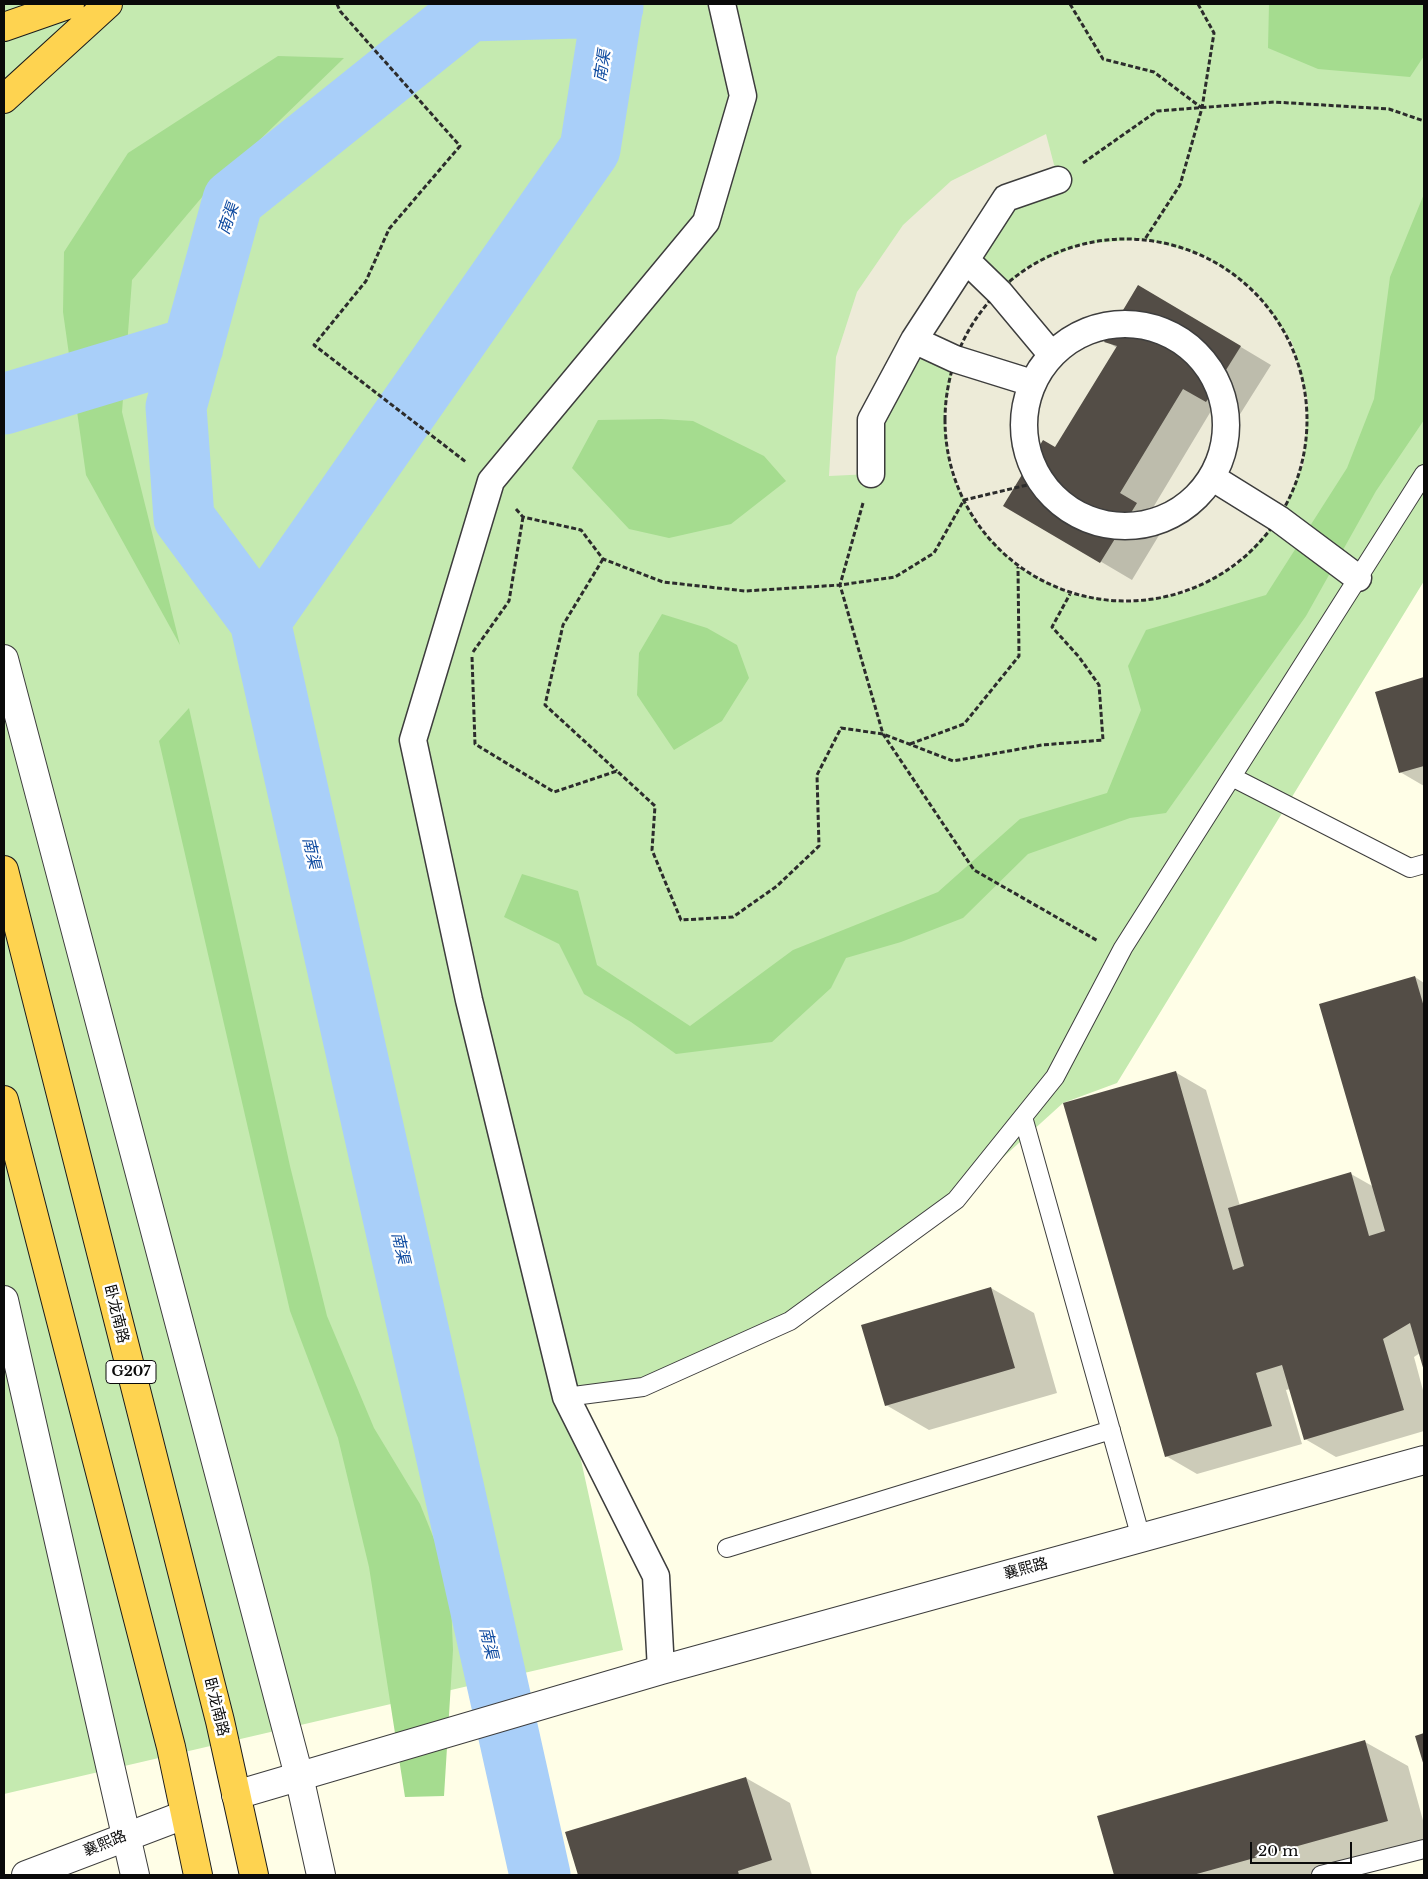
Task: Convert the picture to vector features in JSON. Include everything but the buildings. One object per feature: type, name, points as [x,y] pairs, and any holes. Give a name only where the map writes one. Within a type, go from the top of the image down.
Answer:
[{"type":"highway","points":[[4,26],[70,4]]},
{"type":"highway","points":[[4,99],[108,4]]},
{"type":"highway","name":"卧龙南路","points":[[4,870],[220,1721],[254,1875]]},
{"type":"highway","points":[[6,1115],[171,1747],[198,1875]]},
{"type":"street","points":[[661,1670],[656,1576],[566,1397],[469,1000],[414,740],[490,480],[706,222],[743,96],[722,4]]},
{"type":"street","points":[[871,474],[871,420],[914,340],[1006,198],[1058,180]]},
{"type":"street","points":[[966,260],[1000,293],[1052,354]]},
{"type":"street","points":[[1110,325],[1142,325],[1174,335],[1200,356],[1219,383],[1227,415],[1226,447],[1213,478],[1191,504],[1161,521],[1127,527],[1093,523],[1063,507],[1040,482],[1025,450],[1023,416],[1032,383],[1052,354],[1078,335],[1110,325]]},
{"type":"street","points":[[914,340],[955,359],[1032,383]]},
{"type":"street","points":[[1213,478],[1279,520],[1358,578]]},
{"type":"street","points":[[4,658],[299,1776],[321,1875]]},
{"type":"street","points":[[4,1300],[127,1835],[134,1875]]},
{"type":"street","name":"襄熙路","points":[[236,1795],[628,1679],[1424,1460]]},
{"type":"street","name":"襄熙路","points":[[26,1875],[127,1835],[184,1815]]},
{"type":"lane","points":[[566,1397],[643,1387],[790,1321],[956,1200],[1055,1077],[1123,948],[1424,474]]},
{"type":"lane","points":[[1232,777],[1410,868],[1424,864]]},
{"type":"lane","points":[[1023,1117],[1141,1538]]},
{"type":"lane","points":[[727,1548],[1111,1430]]},
{"type":"lane","points":[[1322,1875],[1424,1849]]},
{"type":"path","points":[[337,4],[340,11],[460,146],[389,229],[366,281],[314,345],[490,480],[523,517],[581,530],[603,559],[663,582],[745,591],[840,585],[895,577],[934,553],[964,500],[1040,482]]},
{"type":"path","points":[[1070,4],[1103,59],[1154,72],[1202,108]]},
{"type":"path","points":[[1145,239],[1180,185],[1202,108],[1214,33],[1198,4]]},
{"type":"path","points":[[1058,180],[1157,111],[1283,103],[1389,109],[1424,121]]},
{"type":"path","points":[[1145,239],[1205,256],[1256,291],[1292,342],[1308,401],[1304,463],[1279,520],[1237,565],[1186,592],[1128,603],[1070,594],[1018,567],[977,525],[951,474],[944,416],[955,359],[983,308],[1026,268],[1083,244],[1145,239]]},
{"type":"path","points":[[871,474],[840,585],[883,734],[974,870],[1094,940],[1123,948]]},
{"type":"path","points":[[523,517],[509,601],[472,654],[475,744],[554,792],[617,771]]},
{"type":"path","points":[[603,559],[563,625],[545,705],[655,806],[652,850],[682,920],[733,917],[777,886],[819,846],[817,775],[841,728],[883,734],[953,761],[1042,745],[1102,740],[1100,685],[1079,657],[1052,627],[1070,594]]},
{"type":"path","points":[[910,744],[964,724],[1019,656],[1018,567]]},
{"type":"green space","points":[[4,4],[1424,4],[1424,581],[1117,1083],[1063,1103],[956,1200],[790,1321],[643,1387],[567,1397],[623,1650],[4,1794]]},
{"type":"green space","points":[[1269,4],[1424,4],[1424,56],[1410,77],[1318,69],[1268,48]]},
{"type":"green space","points":[[278,56],[344,58],[208,190],[132,280],[122,412],[180,645],[86,475],[63,312],[64,252],[128,153]]},
{"type":"green space","points":[[1424,194],[1424,420],[1376,491],[1306,616],[1166,813],[1130,818],[1028,854],[963,918],[901,942],[846,958],[831,988],[772,1042],[676,1054],[631,1022],[584,994],[559,944],[504,917],[522,874],[578,891],[597,965],[690,1026],[793,950],[938,892],[1020,819],[1107,793],[1141,710],[1128,666],[1146,630],[1266,595],[1347,468],[1374,399],[1390,277]]},
{"type":"green space","points":[[661,419],[693,421],[764,456],[786,481],[731,524],[669,538],[629,529],[572,468],[598,420]]},
{"type":"green space","points":[[662,614],[707,628],[737,645],[749,678],[722,721],[674,750],[637,695],[639,653]]},
{"type":"green space","points":[[189,708],[290,1166],[327,1316],[374,1428],[420,1504],[450,1579],[453,1650],[444,1796],[405,1797],[369,1567],[338,1438],[290,1311],[159,741]]},
{"type":"shaded area","points":[[1046,134],[1058,180],[1006,198],[967,260],[1000,293],[1026,268],[1083,244],[1145,239],[1205,256],[1256,291],[1292,342],[1308,401],[1304,463],[1279,519],[1237,565],[1185,593],[1128,603],[1070,594],[1018,567],[977,525],[951,474],[944,416],[955,359],[914,340],[871,420],[871,474],[829,476],[836,357],[857,292],[903,225],[951,181]]},
{"type":"waterway","name":"南渠","points":[[540,1875],[260,621],[590,149],[613,4]]},
{"type":"waterway","name":"南渠","points":[[260,621],[184,518],[176,407],[233,200],[469,11],[613,7]]},
{"type":"waterway","points":[[4,404],[193,347]]}]
